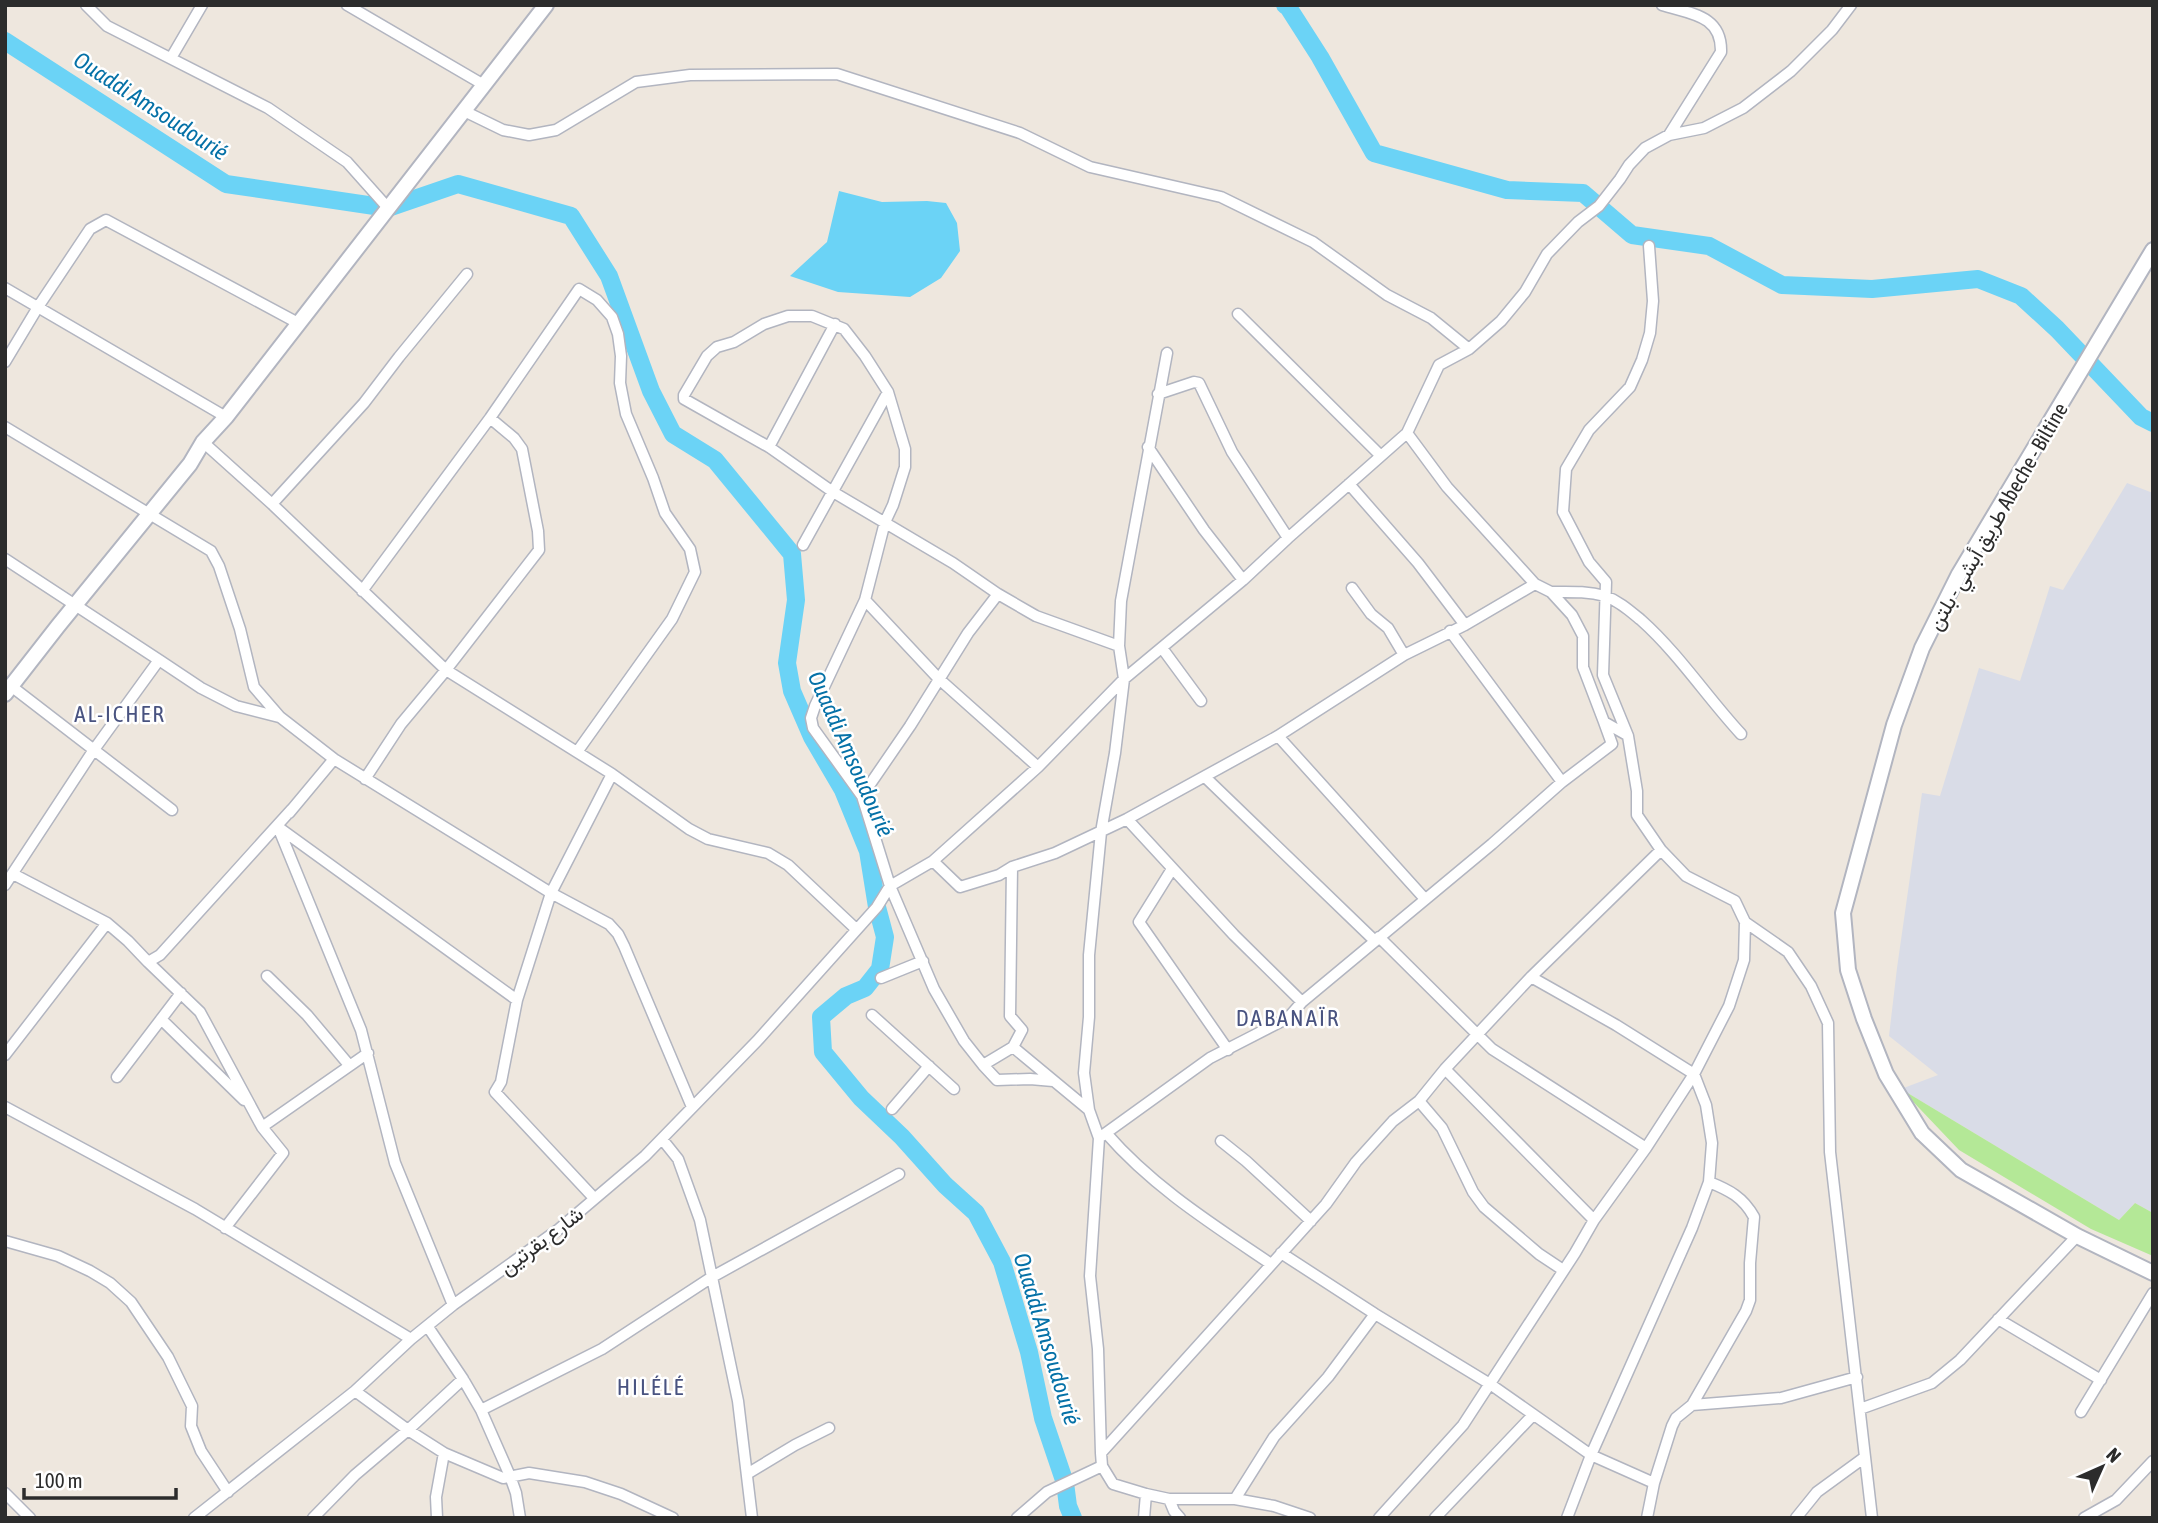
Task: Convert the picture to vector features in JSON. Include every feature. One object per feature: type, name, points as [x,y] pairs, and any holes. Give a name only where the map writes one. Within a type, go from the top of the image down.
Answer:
[{"type":"main road","points":[[8,690],[190,464],[203,442],[226,417],[546,5]]},
{"type":"main road","name":"طريق أبشي - بلتن Abeche - Biltine","points":[[2153,250],[1959,574],[1922,648],[1894,725],[1843,913],[1848,970],[1864,1019],[1886,1074],[1922,1133],[1961,1170],[2077,1236],[2153,1273]]},
{"type":"street","points":[[86,5],[107,26],[268,108],[346,162],[388,208]]},
{"type":"street","points":[[171,58],[202,5]]},
{"type":"street","points":[[347,5],[484,85]]},
{"type":"street","points":[[1662,5],[1703,18],[1716,27],[1721,38],[1721,52],[1669,135]]},
{"type":"street","points":[[890,886],[933,861],[1038,767],[1124,679],[1243,580],[1407,433],[1439,365],[1469,349],[1501,321],[1525,292],[1547,254],[1578,222],[1599,206],[1645,148],[1669,135],[1704,128],[1744,108],[1791,71],[1832,30],[1851,5]]},
{"type":"street","points":[[464,111],[503,130],[529,135],[556,131],[636,82],[690,75],[837,74],[1020,133],[1090,167],[1221,197],[1313,242],[1387,295],[1431,318],[1469,349]]},
{"type":"street","points":[[5,362],[90,229],[106,220],[299,323]]},
{"type":"street","points":[[1379,1518],[1463,1425],[1594,1220],[1646,1148],[1694,1074],[1728,1006],[1744,960],[1745,922],[1735,901],[1686,876],[1661,850],[1637,815],[1637,791],[1628,736],[1603,675],[1606,582],[1589,562],[1563,512],[1566,469],[1589,430],[1630,387],[1643,360],[1650,333],[1653,301],[1649,246]]},
{"type":"street","points":[[272,504],[364,404],[398,357],[467,274]]},
{"type":"street","points":[[5,288],[226,417]]},
{"type":"street","points":[[362,591],[490,418],[579,289],[597,300],[611,317],[618,334],[621,356],[620,383],[626,414],[665,513],[690,549],[695,572],[673,619],[577,752]]},
{"type":"street","points":[[1238,314],[1381,456]]},
{"type":"street","points":[[1055,1082],[1030,1079],[997,1080],[964,1041],[946,1014],[890,886],[862,796],[813,728],[811,718],[815,706],[865,600],[885,522],[905,467],[905,449],[888,392],[850,335],[835,324],[812,316],[788,316],[764,324],[734,342],[717,347],[707,356],[684,399],[769,447],[834,492],[885,522],[953,562],[998,594],[1036,616],[1119,646]]},
{"type":"street","points":[[769,447],[835,324]]},
{"type":"street","points":[[1167,353],[1121,601],[1119,646],[1124,679],[1115,753],[1101,832],[1089,956],[1089,1017],[1084,1073],[1090,1110],[1102,1135],[1197,1214],[1271,1264]]},
{"type":"street","points":[[1158,394],[1194,382],[1199,383],[1232,452],[1288,538]]},
{"type":"street","points":[[803,545],[888,392]]},
{"type":"street","points":[[365,779],[401,724],[539,550],[538,531],[522,449],[514,438],[490,418]]},
{"type":"street","points":[[5,428],[211,551],[240,629],[254,687],[280,717],[334,759],[365,779],[551,893],[609,924],[618,934],[692,1107]]},
{"type":"street","points":[[1310,1518],[1274,1506],[1235,1499],[1169,1499],[1114,1484],[1102,1466],[1101,1453],[1098,1349],[1090,1276],[1093,1201],[1102,1135],[1200,1064],[1288,1018],[1302,1002],[1562,782],[1612,744],[1583,667],[1583,636],[1573,615],[1551,592],[1535,584],[1447,486],[1407,433]]},
{"type":"street","points":[[203,442],[446,670],[612,774],[688,829],[708,839],[768,853],[788,865],[856,929]]},
{"type":"street","points":[[1148,447],[1204,530],[1243,580]]},
{"type":"street","points":[[1349,484],[1418,563],[1465,625]]},
{"type":"street","points":[[5,559],[201,688],[236,706],[280,717]]},
{"type":"street","points":[[933,861],[960,887],[999,875],[1012,867],[1055,853],[1101,832],[1278,736],[1404,655],[1465,625],[1535,584]]},
{"type":"street","points":[[1352,588],[1371,614],[1388,628],[1404,655]]},
{"type":"street","points":[[1551,592],[1578,591],[1605,596],[1625,606],[1662,639],[1741,734]]},
{"type":"street","points":[[862,796],[968,633],[998,594]]},
{"type":"street","points":[[865,600],[938,678],[1038,767]]},
{"type":"street","points":[[1450,631],[1562,782]]},
{"type":"street","points":[[1162,648],[1201,701]]},
{"type":"street","points":[[5,885],[93,751],[159,660]]},
{"type":"street","points":[[8,690],[172,810]]},
{"type":"street","points":[[1604,722],[1628,736]]},
{"type":"street","points":[[1278,736],[1425,900]]},
{"type":"street","points":[[148,962],[160,955],[334,759]]},
{"type":"street","points":[[594,1198],[495,1093],[501,1082],[517,1000],[551,893],[612,774]]},
{"type":"street","points":[[1205,777],[1492,1049],[1646,1148]]},
{"type":"street","points":[[278,827],[292,809]]},
{"type":"street","points":[[1127,819],[1234,935],[1302,1002]]},
{"type":"street","points":[[278,827],[517,1000]]},
{"type":"street","points":[[278,827],[352,1007],[368,1053],[395,1163],[453,1305]]},
{"type":"street","points":[[1101,1453],[1326,1204],[1356,1162],[1393,1121],[1419,1101],[1476,1034],[1661,850]]},
{"type":"street","points":[[983,1065],[1013,1047],[1022,1030],[1010,1016],[1012,867]]},
{"type":"street","points":[[1172,869],[1139,922],[1228,1050]]},
{"type":"street","points":[[13,874],[107,923],[200,1012],[262,1126],[283,1153],[225,1228]]},
{"type":"street","name":"شارع بقرتين","points":[[194,1518],[355,1391],[411,1339],[453,1305],[559,1229],[646,1156],[757,1041],[877,907],[890,886]]},
{"type":"street","points":[[1745,922],[1788,952],[1811,986],[1828,1023],[1830,1152],[1872,1518]]},
{"type":"street","points":[[5,1055],[107,923]]},
{"type":"street","points":[[881,978],[923,961]]},
{"type":"street","points":[[267,976],[307,1015],[349,1065]]},
{"type":"street","points":[[1531,977],[1616,1025],[1694,1074],[1706,1105],[1712,1143],[1709,1182],[1692,1228],[1591,1455],[1567,1518]]},
{"type":"street","points":[[117,1077],[181,993]]},
{"type":"street","points":[[872,1016],[954,1089]]},
{"type":"street","points":[[162,1019],[252,1108]]},
{"type":"street","points":[[1013,1047],[1090,1110]]},
{"type":"street","points":[[262,1126],[368,1053]]},
{"type":"street","points":[[892,1109],[929,1066]]},
{"type":"street","points":[[1445,1069],[1594,1220]]},
{"type":"street","points":[[1419,1101],[1442,1128],[1473,1192],[1484,1207],[1539,1254],[1563,1270]]},
{"type":"street","points":[[5,1107],[195,1209],[411,1339]]},
{"type":"street","points":[[662,1139],[678,1159],[700,1220],[738,1401],[752,1518]]},
{"type":"street","points":[[1221,1141],[1311,1221]]},
{"type":"street","points":[[481,1410],[602,1349],[712,1277],[899,1174]]},
{"type":"street","points":[[1647,1518],[1654,1483],[1672,1426],[1676,1418],[1692,1405],[1750,1300],[1749,1263],[1754,1217],[1739,1196],[1709,1182]]},
{"type":"street","points":[[1860,1409],[1932,1382],[1960,1360],[2077,1236]]},
{"type":"street","points":[[5,1241],[58,1256],[90,1271],[110,1283],[131,1302],[168,1357],[192,1406],[191,1426],[201,1451],[229,1492]]},
{"type":"street","points":[[1281,1253],[1490,1384],[1591,1455],[1654,1483]]},
{"type":"street","points":[[2081,1412],[2153,1293]]},
{"type":"street","points":[[1235,1499],[1275,1437],[1328,1377],[1375,1314]]},
{"type":"street","points":[[1998,1319],[2101,1380]]},
{"type":"street","points":[[428,1327],[481,1410],[510,1476],[520,1518]]},
{"type":"street","points":[[1692,1405],[1781,1398],[1857,1377]]},
{"type":"street","points":[[313,1518],[355,1475],[463,1379]]},
{"type":"street","points":[[355,1391],[444,1453],[503,1478],[529,1473],[585,1482],[621,1494],[673,1518]]},
{"type":"street","points":[[1435,1518],[1533,1415]]},
{"type":"street","points":[[747,1474],[829,1428]]},
{"type":"street","points":[[437,1518],[436,1497],[444,1453]]},
{"type":"street","points":[[1796,1518],[1817,1492],[1866,1457]]},
{"type":"street","points":[[2084,1518],[2116,1500],[2153,1461]]},
{"type":"street","points":[[1017,1518],[1047,1493],[1102,1466]]},
{"type":"street","points":[[5,1493],[30,1518]]},
{"type":"street","points":[[1144,1518],[1146,1494]]},
{"type":"street","points":[[1169,1499],[1180,1518]]},
{"type":"shaded area","points":[[2127,483],[2153,493],[2153,1213],[2135,1203],[2119,1220],[1901,1089],[1938,1075],[1889,1036],[1922,793],[1940,796],[1979,668],[2020,681],[2050,586],[2063,590]]},
{"type":"green space","points":[[1901,1089],[2119,1220],[2135,1203],[2153,1213],[2153,1256],[2091,1229],[1959,1150]]},
{"type":"water","points":[[839,191],[882,202],[946,203],[957,223],[960,251],[941,278],[910,297],[838,292],[790,276],[827,242]]},
{"type":"waterway","points":[[1285,5],[1320,57],[1374,153],[1507,190],[1583,193],[1632,235],[1709,246],[1782,285],[1872,289],[1978,279],[2021,296],[2057,329],[2141,417],[2153,423]]},
{"type":"waterway","name":"Ouaddi Amsoudourié","points":[[5,41],[226,184],[388,208],[458,184],[571,216],[609,276],[651,391],[673,434],[715,460],[792,554],[796,600],[787,663],[792,691],[812,737],[843,790],[868,851],[885,937],[880,969],[865,988],[846,996],[821,1017],[823,1052],[861,1098],[902,1137],[945,1185],[976,1213],[1002,1262],[1029,1352],[1043,1418],[1065,1483],[1068,1506],[1073,1518]]},
{"type":"district","name":"AL-ICHER","points":[[120,714]]},
{"type":"district","name":"DABANAÏR","points":[[1288,1018]]},
{"type":"district","name":"HILÉLÉ","points":[[651,1387]]}]
